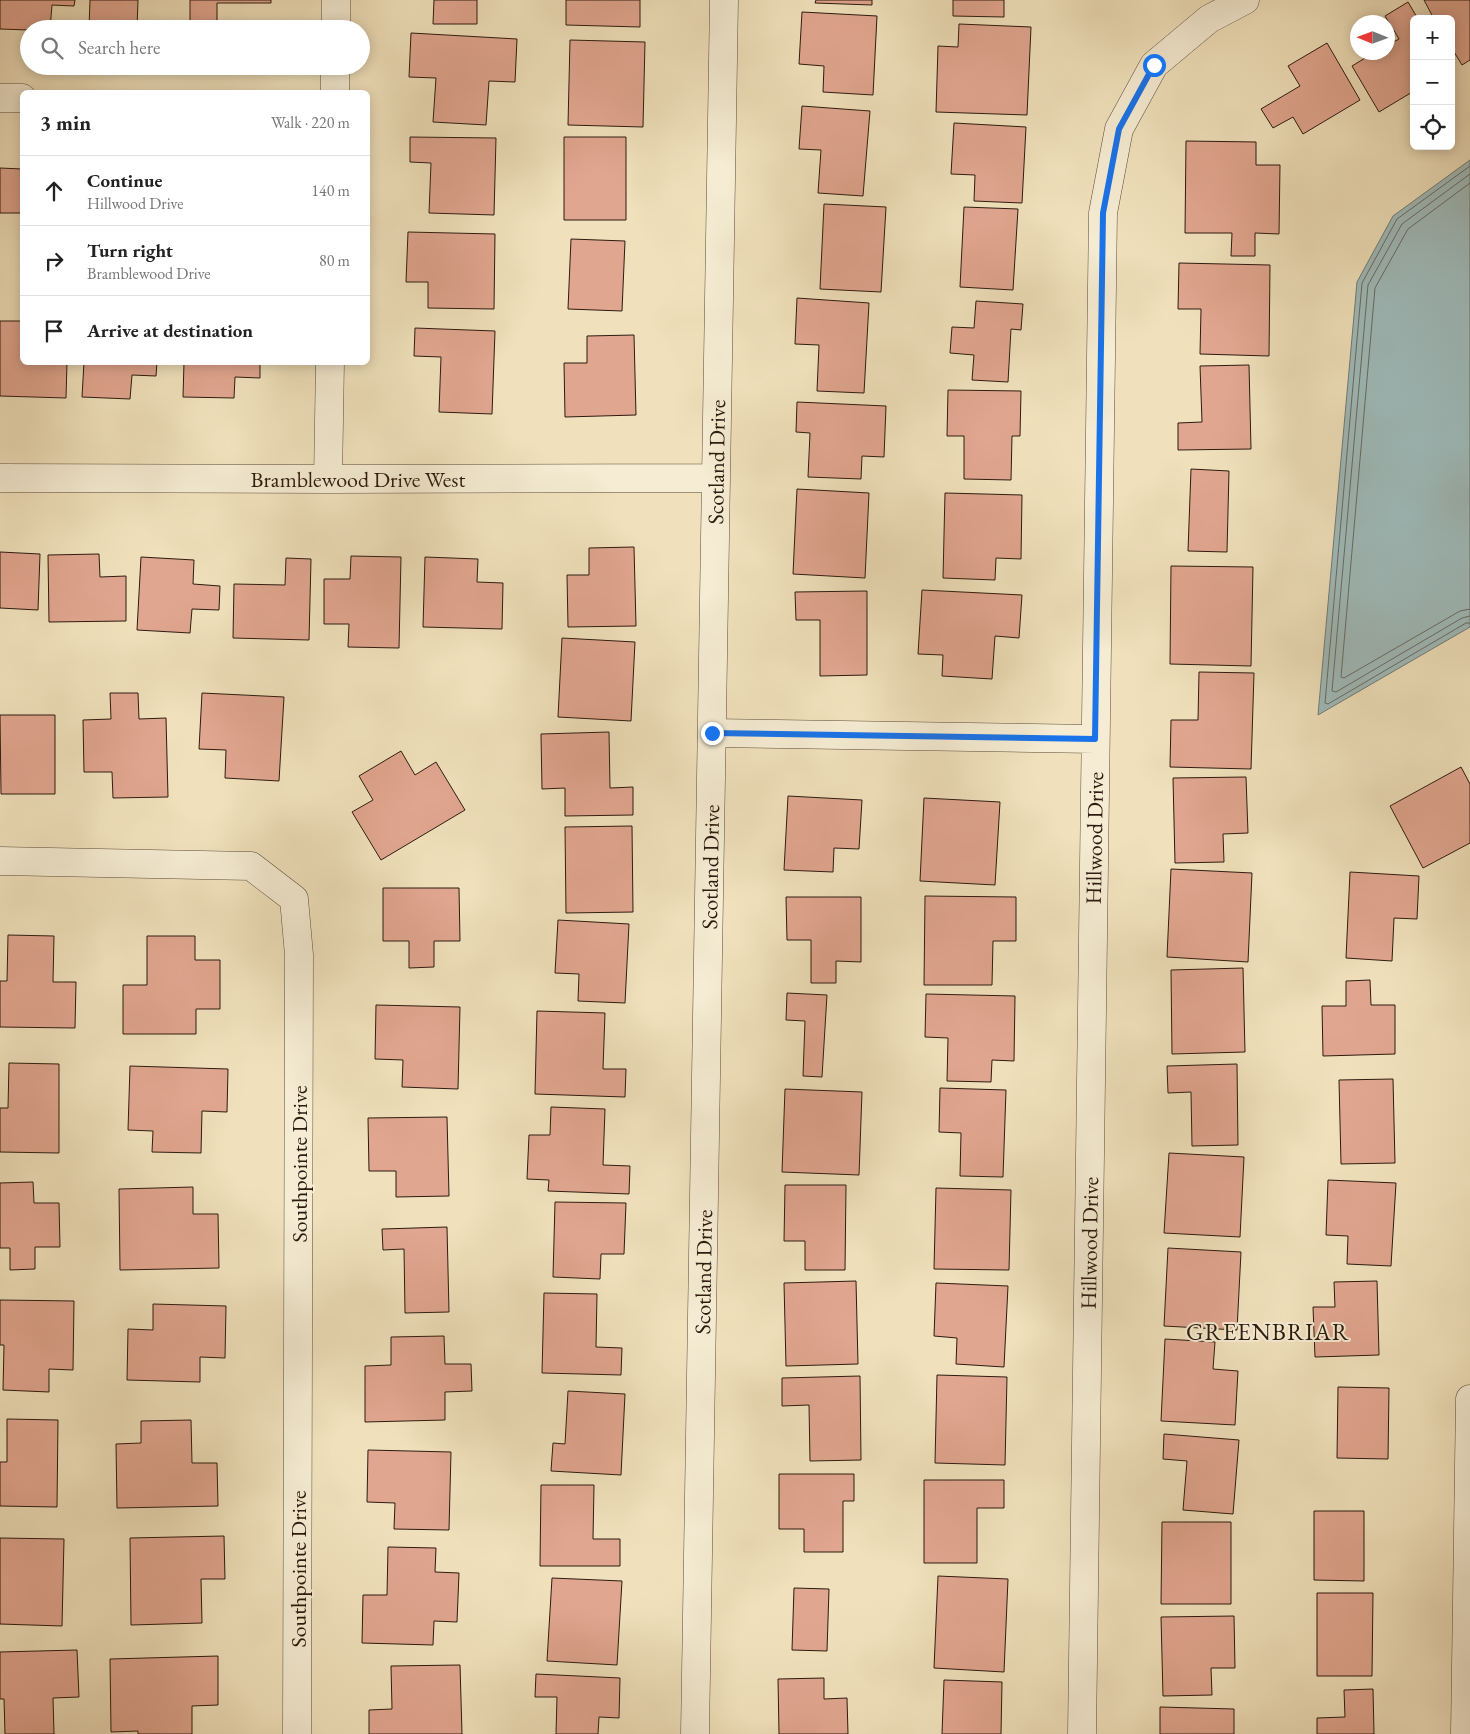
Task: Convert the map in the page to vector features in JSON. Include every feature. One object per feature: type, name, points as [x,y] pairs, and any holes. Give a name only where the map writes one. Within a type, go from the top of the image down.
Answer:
[{"type":"street","points":[[336,0],[336,20]]},
{"type":"street","name":"Scotland Drive","points":[[695,1734],[724,0]]},
{"type":"street","name":"Hillwood Drive","points":[[1082,1734],[1103,213],[1119,129],[1154,65],[1203,10],[1244,0]]},
{"type":"street","points":[[335,75],[335,90]]},
{"type":"street","points":[[0,98],[20,98]]},
{"type":"street","points":[[328,479],[330,365]]},
{"type":"street","name":"Bramblewood Drive West","points":[[0,478],[715,478]]},
{"type":"street","points":[[712,733],[1095,739]]},
{"type":"street","name":"Southpointe Drive","points":[[0,861],[251,866],[294,899],[299,955],[297,1734]]},
{"type":"street","points":[[1465,1734],[1470,1398]]},
{"type":"water","points":[[1470,160],[1470,627],[1318,715],[1357,282],[1393,216]]},
{"type":"building","points":[[0,0],[75,0],[74,6],[52,5],[51,20],[20,20],[20,30],[0,29]]},
{"type":"building","points":[[90,0],[138,0],[137,20],[89,20]]},
{"type":"building","points":[[190,0],[271,0],[271,3],[217,3],[217,20],[190,20]]},
{"type":"building","points":[[434,0],[477,0],[477,24],[433,24]]},
{"type":"building","points":[[566,0],[640,0],[640,27],[566,25]]},
{"type":"building","points":[[816,0],[872,0],[872,5],[815,3]]},
{"type":"building","points":[[953,0],[1004,0],[1004,17],[953,16]]},
{"type":"building","points":[[1424,0],[1470,0],[1470,60],[1462,65],[1455,54],[1455,15],[1432,15]]},
{"type":"building","points":[[1408,2],[1416,15],[1410,15],[1410,93],[1379,112],[1352,66],[1362,60],[1395,60],[1395,41],[1399,39],[1395,32],[1395,15],[1387,15]]},
{"type":"building","points":[[802,12],[877,16],[873,95],[823,92],[824,66],[799,64]]},
{"type":"building","points":[[959,24],[1031,27],[1027,115],[936,112],[938,46],[958,47]]},
{"type":"building","points":[[411,33],[517,39],[515,82],[489,81],[486,125],[433,122],[436,78],[409,77]]},
{"type":"building","points":[[570,40],[645,42],[643,127],[568,125]]},
{"type":"building","points":[[1327,43],[1360,100],[1303,134],[1293,117],[1273,128],[1261,109],[1300,86],[1288,66]]},
{"type":"building","points":[[802,106],[870,111],[863,196],[818,193],[821,150],[799,149]]},
{"type":"building","points":[[954,123],[1026,127],[1022,203],[974,201],[975,175],[951,174]]},
{"type":"building","points":[[410,137],[496,138],[494,215],[429,213],[431,163],[410,162]]},
{"type":"building","points":[[564,137],[626,137],[626,220],[564,220]]},
{"type":"building","points":[[1186,141],[1256,142],[1256,165],[1280,165],[1279,234],[1255,233],[1255,256],[1231,256],[1232,233],[1185,233]]},
{"type":"building","points":[[0,168],[20,169],[20,213],[0,213]]},
{"type":"building","points":[[824,204],[886,207],[881,292],[820,289]]},
{"type":"building","points":[[964,207],[1018,209],[1013,290],[960,287]]},
{"type":"building","points":[[408,232],[495,234],[494,309],[428,308],[428,282],[406,282]]},
{"type":"building","points":[[571,239],[625,241],[622,311],[568,309]]},
{"type":"building","points":[[1179,263],[1270,265],[1269,356],[1200,354],[1201,309],[1178,309]]},
{"type":"building","points":[[797,298],[869,303],[864,393],[817,391],[819,345],[795,344]]},
{"type":"building","points":[[976,301],[1023,304],[1021,330],[1011,329],[1008,382],[972,380],[974,355],[950,353],[952,327],[974,328]]},
{"type":"building","points":[[0,321],[20,321],[20,365],[67,365],[66,398],[0,396]]},
{"type":"building","points":[[415,328],[495,331],[492,414],[439,412],[441,357],[414,356]]},
{"type":"building","points":[[634,335],[636,415],[565,417],[564,363],[587,363],[587,336]]},
{"type":"building","points":[[84,365],[157,365],[156,376],[132,375],[130,399],[82,397]]},
{"type":"building","points":[[184,365],[260,365],[260,378],[235,377],[234,398],[183,397]]},
{"type":"building","points":[[1249,365],[1251,449],[1178,450],[1178,423],[1202,422],[1200,366]]},
{"type":"building","points":[[948,390],[1021,391],[1020,436],[1012,436],[1011,480],[964,479],[964,436],[947,436]]},
{"type":"building","points":[[797,402],[886,406],[884,457],[862,456],[861,479],[808,477],[810,433],[796,432]]},
{"type":"building","points":[[1191,469],[1229,471],[1227,552],[1188,551]]},
{"type":"building","points":[[797,489],[869,493],[865,578],[793,574]]},
{"type":"building","points":[[945,493],[1022,495],[1021,559],[996,558],[995,580],[943,578]]},
{"type":"building","points":[[634,547],[636,626],[568,627],[567,575],[589,575],[589,548]]},
{"type":"building","points":[[0,552],[40,554],[38,610],[0,608]]},
{"type":"building","points":[[99,554],[100,577],[126,576],[126,621],[49,622],[48,555]]},
{"type":"building","points":[[351,556],[401,557],[399,648],[348,647],[349,624],[324,624],[324,579],[350,579]]},
{"type":"building","points":[[141,557],[194,560],[193,584],[220,586],[219,610],[192,609],[190,633],[137,630]]},
{"type":"building","points":[[425,557],[478,559],[477,582],[503,583],[502,629],[423,627]]},
{"type":"building","points":[[286,558],[311,559],[309,640],[233,638],[234,584],[285,585]]},
{"type":"building","points":[[1171,566],[1253,567],[1251,666],[1170,664]]},
{"type":"building","points":[[922,590],[1022,595],[1019,638],[995,636],[992,679],[942,676],[943,655],[918,654]]},
{"type":"building","points":[[867,591],[867,675],[820,676],[820,620],[796,620],[795,592]]},
{"type":"building","points":[[562,638],[635,642],[631,721],[558,717]]},
{"type":"building","points":[[1199,672],[1254,673],[1251,769],[1170,767],[1171,720],[1198,720]]},
{"type":"building","points":[[110,693],[138,693],[139,719],[166,718],[168,797],[113,798],[112,772],[84,772],[83,720],[111,719]]},
{"type":"building","points":[[202,693],[284,697],[279,781],[225,778],[226,750],[199,749]]},
{"type":"building","points":[[0,715],[55,715],[55,794],[1,794]]},
{"type":"building","points":[[609,732],[610,788],[633,787],[633,815],[565,816],[565,788],[542,789],[541,734]]},
{"type":"building","points":[[401,751],[415,775],[436,762],[465,810],[381,860],[352,812],[373,800],[359,776]]},
{"type":"building","points":[[1461,767],[1470,784],[1470,843],[1423,868],[1390,806]]},
{"type":"building","points":[[1246,777],[1248,833],[1223,834],[1224,862],[1175,863],[1173,778]]},
{"type":"building","points":[[788,796],[862,800],[859,849],[834,848],[833,872],[784,870]]},
{"type":"building","points":[[924,798],[1000,802],[995,885],[920,881]]},
{"type":"building","points":[[632,826],[633,912],[566,913],[565,827]]},
{"type":"building","points":[[1171,869],[1252,873],[1248,962],[1167,957]]},
{"type":"building","points":[[1350,872],[1419,876],[1417,919],[1394,918],[1392,961],[1346,958]]},
{"type":"building","points":[[383,888],[459,888],[460,941],[434,941],[434,967],[409,968],[409,941],[383,941]]},
{"type":"building","points":[[925,896],[1016,897],[1016,941],[993,941],[992,985],[924,985]]},
{"type":"building","points":[[786,897],[861,897],[861,962],[836,961],[836,983],[811,983],[811,940],[787,940]]},
{"type":"building","points":[[558,920],[629,924],[625,1003],[578,1001],[579,974],[555,973]]},
{"type":"building","points":[[8,935],[54,936],[53,982],[76,982],[75,1028],[0,1027],[0,981],[7,981]]},
{"type":"building","points":[[147,936],[195,936],[195,960],[220,960],[220,1009],[196,1009],[196,1034],[123,1034],[123,985],[147,985]]},
{"type":"building","points":[[1243,968],[1245,1052],[1172,1054],[1171,970]]},
{"type":"building","points":[[1370,980],[1371,1005],[1395,1005],[1395,1054],[1323,1056],[1322,1006],[1346,1006],[1346,981]]},
{"type":"building","points":[[787,993],[827,995],[822,1077],[803,1076],[805,1021],[786,1020]]},
{"type":"building","points":[[926,994],[1015,996],[1014,1061],[992,1060],[991,1082],[947,1081],[948,1038],[925,1037]]},
{"type":"building","points":[[376,1005],[460,1007],[458,1089],[402,1087],[403,1060],[375,1059]]},
{"type":"building","points":[[537,1011],[605,1013],[603,1069],[626,1069],[625,1097],[535,1094]]},
{"type":"building","points":[[9,1063],[59,1064],[59,1153],[0,1152],[0,1108],[8,1108]]},
{"type":"building","points":[[1237,1064],[1238,1145],[1192,1146],[1191,1092],[1168,1093],[1167,1066]]},
{"type":"building","points":[[130,1066],[228,1069],[227,1112],[202,1111],[201,1153],[152,1152],[153,1131],[128,1130]]},
{"type":"building","points":[[1393,1079],[1395,1163],[1341,1164],[1339,1080]]},
{"type":"building","points":[[940,1088],[1006,1090],[1003,1177],[960,1176],[961,1133],[939,1132]]},
{"type":"building","points":[[785,1089],[862,1092],[859,1175],[782,1172]]},
{"type":"building","points":[[551,1107],[605,1109],[603,1165],[630,1166],[629,1194],[548,1191],[549,1180],[527,1179],[529,1135],[550,1135]]},
{"type":"building","points":[[447,1117],[449,1196],[396,1197],[396,1171],[369,1171],[368,1118]]},
{"type":"building","points":[[1169,1153],[1244,1157],[1240,1237],[1164,1233]]},
{"type":"building","points":[[1328,1180],[1396,1183],[1391,1266],[1347,1264],[1348,1236],[1326,1235]]},
{"type":"building","points":[[33,1182],[34,1203],[59,1203],[60,1247],[35,1247],[35,1269],[10,1270],[10,1248],[0,1248],[0,1183]]},
{"type":"building","points":[[785,1185],[846,1185],[845,1270],[805,1270],[805,1241],[784,1241]]},
{"type":"building","points":[[193,1187],[193,1214],[218,1214],[219,1268],[120,1270],[119,1189]]},
{"type":"building","points":[[936,1188],[1011,1190],[1009,1270],[934,1269]]},
{"type":"building","points":[[555,1202],[626,1203],[624,1254],[601,1254],[600,1279],[553,1277]]},
{"type":"building","points":[[447,1227],[449,1312],[405,1313],[404,1249],[383,1250],[382,1229]]},
{"type":"building","points":[[1168,1248],[1241,1252],[1237,1330],[1164,1326]]},
{"type":"building","points":[[856,1281],[858,1364],[786,1366],[784,1283]]},
{"type":"building","points":[[1377,1281],[1379,1355],[1315,1357],[1313,1307],[1335,1307],[1334,1282]]},
{"type":"building","points":[[936,1283],[1008,1286],[1004,1367],[956,1364],[957,1338],[934,1336]]},
{"type":"building","points":[[544,1293],[597,1294],[596,1347],[622,1348],[621,1375],[542,1373]]},
{"type":"building","points":[[0,1300],[74,1301],[73,1370],[49,1369],[49,1392],[3,1390],[4,1345],[0,1345]]},
{"type":"building","points":[[153,1304],[226,1306],[225,1358],[200,1357],[200,1382],[127,1380],[128,1329],[153,1330]]},
{"type":"building","points":[[444,1336],[445,1364],[471,1364],[472,1391],[445,1392],[445,1420],[365,1422],[365,1366],[391,1365],[391,1337]]},
{"type":"building","points":[[1165,1339],[1215,1342],[1213,1369],[1238,1371],[1235,1425],[1161,1421]]},
{"type":"building","points":[[937,1375],[1007,1377],[1005,1465],[935,1463]]},
{"type":"building","points":[[860,1376],[861,1460],[810,1461],[809,1405],[782,1406],[782,1378]]},
{"type":"building","points":[[1338,1387],[1389,1388],[1388,1459],[1337,1458]]},
{"type":"building","points":[[568,1391],[625,1394],[621,1475],[551,1471],[553,1443],[565,1444]]},
{"type":"building","points":[[7,1419],[58,1420],[57,1507],[0,1506],[0,1462],[7,1462]]},
{"type":"building","points":[[191,1420],[192,1463],[217,1463],[218,1506],[117,1508],[116,1444],[141,1443],[141,1421]]},
{"type":"building","points":[[1164,1434],[1239,1440],[1233,1514],[1183,1510],[1187,1461],[1163,1459]]},
{"type":"building","points":[[368,1450],[451,1452],[449,1530],[394,1529],[395,1503],[367,1502]]},
{"type":"building","points":[[779,1474],[854,1474],[854,1501],[843,1501],[843,1552],[804,1552],[804,1529],[779,1529]]},
{"type":"building","points":[[924,1480],[1004,1480],[1004,1508],[977,1508],[977,1563],[924,1563]]},
{"type":"building","points":[[541,1485],[594,1485],[593,1539],[620,1539],[620,1566],[540,1566]]},
{"type":"building","points":[[1314,1511],[1364,1511],[1364,1581],[1314,1580]]},
{"type":"building","points":[[1162,1522],[1231,1522],[1231,1604],[1161,1604]]},
{"type":"building","points":[[224,1536],[225,1579],[201,1579],[202,1623],[131,1625],[130,1538]]},
{"type":"building","points":[[0,1538],[64,1539],[62,1626],[0,1624]]},
{"type":"building","points":[[388,1547],[436,1548],[435,1572],[459,1573],[457,1622],[434,1621],[433,1645],[362,1643],[363,1595],[387,1595]]},
{"type":"building","points":[[938,1576],[1008,1579],[1004,1672],[934,1668]]},
{"type":"building","points":[[552,1578],[622,1581],[617,1665],[547,1661]]},
{"type":"building","points":[[794,1588],[829,1589],[827,1651],[792,1650]]},
{"type":"building","points":[[1317,1593],[1373,1593],[1372,1676],[1317,1676]]},
{"type":"building","points":[[1234,1616],[1235,1668],[1211,1668],[1212,1695],[1163,1696],[1161,1617]]},
{"type":"building","points":[[77,1650],[79,1697],[53,1698],[54,1734],[5,1734],[4,1699],[0,1699],[0,1652]]},
{"type":"building","points":[[218,1656],[218,1705],[192,1706],[192,1734],[138,1734],[138,1731],[111,1732],[110,1659]]},
{"type":"building","points":[[460,1665],[462,1734],[369,1734],[369,1710],[392,1709],[391,1666]]},
{"type":"building","points":[[536,1674],[620,1678],[619,1718],[599,1717],[598,1734],[556,1734],[557,1697],[535,1697]]},
{"type":"building","points":[[824,1678],[824,1699],[847,1698],[848,1734],[779,1734],[778,1679]]},
{"type":"building","points":[[944,1680],[1002,1682],[1001,1734],[942,1734]]},
{"type":"building","points":[[1373,1689],[1374,1734],[1317,1734],[1317,1718],[1345,1717],[1344,1690]]},
{"type":"building","points":[[1160,1707],[1234,1709],[1234,1734],[1160,1734]]},
{"type":"district","name":"GREENBRIAR","points":[[1268,1332]]},
{"type":"route","points":[[712,733],[1095,739],[1103,213],[1119,129],[1154,65]]}]
